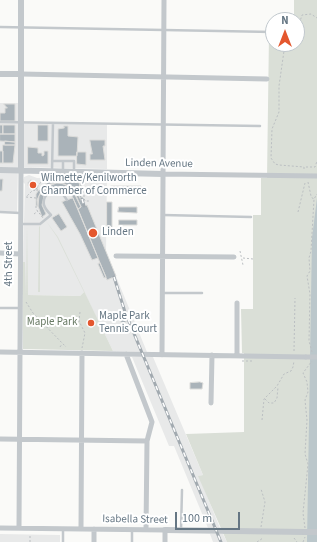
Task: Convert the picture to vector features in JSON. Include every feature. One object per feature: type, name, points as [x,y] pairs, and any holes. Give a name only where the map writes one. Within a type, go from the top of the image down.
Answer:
[{"type":"street","name":"4th Street","points":[[19,528],[22,0]]},
{"type":"street","points":[[162,355],[164,0]]},
{"type":"street","points":[[0,74],[267,78]]},
{"type":"street","name":"Linden Avenue","points":[[0,170],[317,176]]},
{"type":"street","points":[[0,253],[20,254]]},
{"type":"street","points":[[116,256],[234,257]]},
{"type":"street","points":[[237,303],[237,356]]},
{"type":"street","points":[[0,352],[82,350],[126,354],[317,357]]},
{"type":"street","points":[[81,529],[82,350]]},
{"type":"street","points":[[126,354],[151,418],[152,428],[147,441],[146,530]]},
{"type":"street","points":[[211,403],[212,355]]},
{"type":"street","points":[[0,439],[147,441]]},
{"type":"street","name":"Isabella Street","points":[[0,528],[317,532]]},
{"type":"street","points":[[94,529],[94,542]]},
{"type":"street","points":[[165,542],[166,530]]},
{"type":"lane","points":[[0,27],[265,32]]},
{"type":"lane","points":[[0,122],[260,126]]},
{"type":"lane","points":[[52,172],[53,123]]},
{"type":"lane","points":[[52,161],[74,161],[74,172]]},
{"type":"lane","points":[[63,161],[63,172]]},
{"type":"lane","points":[[20,224],[40,224],[51,216],[44,206],[44,202],[45,197],[52,191],[60,190],[67,200]]},
{"type":"lane","points":[[0,212],[20,213]]},
{"type":"lane","points":[[163,215],[251,217]]},
{"type":"lane","points":[[162,293],[202,293]]},
{"type":"lane","points":[[0,308],[20,308]]},
{"type":"lane","points":[[181,531],[182,490]]},
{"type":"lane","points":[[63,529],[63,542]]},
{"type":"lane","points":[[132,530],[132,542]]},
{"type":"path","points":[[305,15],[311,14],[317,18]]},
{"type":"path","points":[[284,52],[279,86],[279,112],[272,129],[270,158],[275,164],[304,167],[312,167],[317,165],[317,160]]},
{"type":"path","points":[[36,198],[26,197],[33,190],[38,191],[38,185],[45,179]]},
{"type":"path","points":[[53,181],[59,179]]},
{"type":"path","points":[[70,179],[70,182],[72,182]]},
{"type":"path","points":[[81,180],[84,179],[83,195]]},
{"type":"path","points":[[81,180],[85,201],[90,201]]},
{"type":"path","points":[[308,182],[311,196],[314,200]]},
{"type":"path","points":[[298,212],[305,183]]},
{"type":"path","points":[[303,542],[306,524],[304,513],[305,483],[308,464],[305,454],[307,420],[306,400],[308,392],[307,382],[303,373],[312,362],[312,350],[309,341],[310,294],[307,276],[310,271],[309,258],[311,251],[314,200],[317,194]]},
{"type":"path","points":[[36,206],[44,219]]},
{"type":"path","points":[[34,214],[38,211]]},
{"type":"path","points":[[240,251],[243,265]]},
{"type":"path","points":[[242,258],[253,259]]},
{"type":"path","points":[[294,354],[295,298]]},
{"type":"path","points":[[26,302],[32,313],[66,347]]},
{"type":"path","points":[[80,312],[79,321],[85,333],[82,350]]},
{"type":"path","points":[[264,398],[269,403],[274,403],[277,398],[278,386],[281,378],[293,367],[294,359]]},
{"type":"path","points":[[262,420],[264,398],[278,386]]},
{"type":"path","points":[[261,489],[266,502],[261,528]]},
{"type":"path","points":[[30,534],[30,542]]},
{"type":"path","points":[[257,542],[263,538],[263,535]]},
{"type":"path","points":[[294,535],[297,542]]},
{"type":"shaded area","points":[[0,103],[20,103],[20,122],[107,124],[107,169],[18,167],[17,213],[0,212]]},
{"type":"shaded area","points":[[29,175],[37,178],[107,177],[106,252],[147,352],[113,351],[84,292],[80,296],[22,295],[25,184],[23,182],[24,177]]},
{"type":"shaded area","points":[[317,198],[317,542],[307,542],[312,238]]},
{"type":"shaded area","points":[[132,357],[153,357],[203,475],[199,476],[220,528],[208,528],[174,446],[169,446]]},
{"type":"shaded area","points":[[0,534],[60,535],[60,542],[0,542]]},
{"type":"shaded area","points":[[210,534],[223,534],[227,542],[213,542]]},
{"type":"green space","points":[[294,0],[317,0],[317,542],[227,542],[198,476],[203,475],[186,434],[244,432],[244,353],[242,353],[241,309],[253,309],[253,215],[261,215],[261,178],[267,178],[269,52],[305,52],[305,12],[294,12]]},
{"type":"green space","name":"Maple Park","points":[[46,221],[58,237],[113,351],[23,349],[22,262],[25,262],[26,295],[27,226],[28,295],[80,296],[84,292],[57,237]]},
{"type":"green space","points":[[39,226],[40,292],[38,292]]},
{"type":"building","points":[[4,104],[15,104],[15,121],[0,121],[0,113],[5,113],[5,108],[7,108]]},
{"type":"building","points":[[0,125],[3,125],[3,134],[0,134]]},
{"type":"building","points":[[3,125],[15,125],[15,134],[3,134]]},
{"type":"building","points":[[38,125],[48,125],[48,141],[38,141]]},
{"type":"building","points":[[64,126],[68,126],[68,136],[78,137],[77,156],[58,156],[58,129],[64,128]]},
{"type":"building","points":[[0,134],[15,134],[15,142],[0,141]]},
{"type":"building","points":[[90,140],[105,140],[105,146],[103,146],[105,160],[90,160],[90,154],[92,154]]},
{"type":"building","points":[[5,141],[15,142],[15,145],[5,145]]},
{"type":"building","points":[[3,145],[15,145],[13,163],[3,163]]},
{"type":"building","points":[[28,147],[38,148],[38,153],[42,153],[42,156],[44,155],[44,151],[48,151],[48,164],[28,164]]},
{"type":"building","points":[[0,151],[3,151],[3,163],[0,163]]},
{"type":"building","points":[[77,152],[86,152],[86,165],[77,164]]},
{"type":"building","points":[[0,179],[3,179],[2,191],[0,191]]},
{"type":"building","points":[[76,179],[80,181],[82,186],[81,200],[77,192],[80,187],[79,182],[61,182],[61,180]]},
{"type":"building","name":"Wilmette/Kenilworth Chamber of Commerce","points":[[31,180],[36,183],[38,188],[36,190],[28,186],[28,183]]},
{"type":"building","points":[[61,180],[61,182],[50,184],[42,189],[37,200],[38,206],[36,206],[36,194],[41,187],[50,181]]},
{"type":"building","points":[[72,181],[80,183],[80,187],[77,192],[84,206],[87,205],[116,276],[107,280],[78,209],[81,207],[75,193],[70,187],[61,183]]},
{"type":"building","points":[[57,183],[65,184],[72,189],[81,207],[78,209],[71,194],[66,190],[55,187],[49,190],[44,196],[42,205],[46,214],[42,217],[38,206],[39,196],[45,188]]},
{"type":"building","points":[[111,186],[141,186],[141,193],[111,192]]},
{"type":"building","points":[[73,198],[98,258],[92,260],[80,234],[62,202]]},
{"type":"building","points":[[107,202],[112,202],[112,230],[107,230]]},
{"type":"building","points":[[119,207],[137,207],[137,213],[118,212]]},
{"type":"building","points":[[59,214],[67,227],[61,231],[52,218]]},
{"type":"building","points":[[119,220],[137,220],[137,225],[119,225]]},
{"type":"building","points":[[100,263],[106,277],[104,278],[98,264]]},
{"type":"building","points":[[125,316],[127,321],[122,324],[119,318]]},
{"type":"building","points":[[190,383],[203,383],[202,389],[190,389]]},
{"type":"railway","points":[[82,199],[84,206]]},
{"type":"railway","points":[[114,277],[125,312],[221,542]]},
{"type":"place","name":"Wilmette/Kenilworth Chamber of Commerce","points":[[33,185]]},
{"type":"place","name":"Linden","points":[[93,233]]},
{"type":"place","name":"Maple Park Tennis Court","points":[[91,323]]}]
